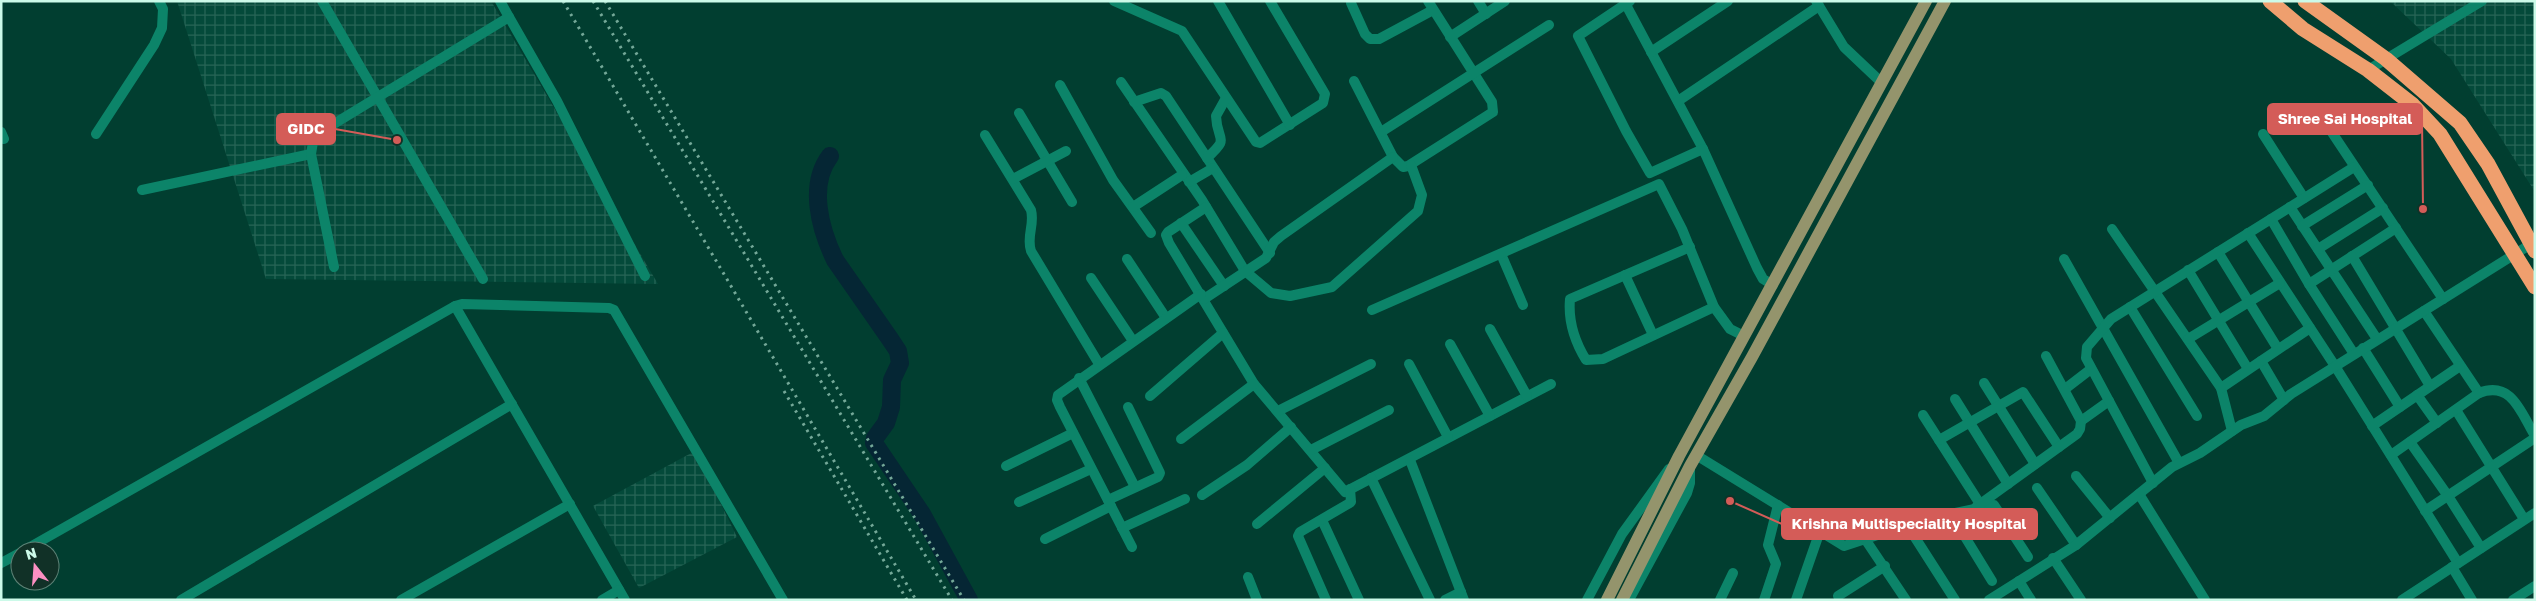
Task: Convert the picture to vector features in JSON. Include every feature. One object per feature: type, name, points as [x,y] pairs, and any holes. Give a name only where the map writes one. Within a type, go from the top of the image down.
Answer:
[{"type":"highway","points":[[2270,1],[2303,29],[2368,70],[2413,105],[2440,134],[2516,253],[2535,287]]},
{"type":"highway","points":[[2305,1],[2386,59],[2460,123],[2488,164],[2533,247]]},
{"type":"main road","points":[[1618,598],[1666,514],[1694,459],[1777,311],[1945,1]]},
{"type":"main road","points":[[1618,598],[1653,508],[1680,453],[1763,303],[1922,4]]},
{"type":"main road","points":[[1881,84],[1896,93]]},
{"type":"main road","points":[[1833,173],[1847,181]]},
{"type":"main road","points":[[1763,303],[1777,311]]},
{"type":"main road","points":[[1680,453],[1694,459]]},
{"type":"main road","points":[[1653,508],[1666,514]]},
{"type":"street","points":[[96,134],[154,45],[162,28],[163,9],[159,1]]},
{"type":"street","points":[[322,1],[483,279]]},
{"type":"street","points":[[500,1],[557,101],[645,276]]},
{"type":"street","points":[[1114,1],[1182,31],[1256,142],[1265,141],[1323,103],[1325,94],[1270,1]]},
{"type":"street","points":[[1218,1],[1290,125]]},
{"type":"street","points":[[1478,1],[1486,14]]},
{"type":"street","points":[[1450,37],[1505,1]]},
{"type":"street","points":[[1651,52],[1728,1]]},
{"type":"street","points":[[2368,70],[2482,1]]},
{"type":"street","points":[[1703,149],[1650,173],[1626,131],[1578,36],[1627,2],[1651,52],[1703,149],[1757,268],[1763,278],[1772,284]]},
{"type":"street","points":[[1351,3],[1365,34],[1370,39],[1378,39],[1431,5],[1492,102],[1494,112],[1411,164],[1403,167],[1394,157],[1354,80]]},
{"type":"street","points":[[1678,101],[1818,4],[1844,47],[1881,84]]},
{"type":"street","points":[[334,267],[311,154],[314,136],[509,17]]},
{"type":"street","points":[[1380,132],[1549,25]]},
{"type":"street","points":[[1121,82],[1206,207],[1246,271],[1271,293],[1290,296],[1332,287],[1418,211],[1422,195],[1411,164]]},
{"type":"street","points":[[1060,85],[1113,180],[1151,233]]},
{"type":"street","points":[[1134,102],[1161,92],[1270,253]]},
{"type":"street","points":[[1207,158],[1222,145],[1216,116],[1226,98]]},
{"type":"street","points":[[2317,110],[2443,299]]},
{"type":"street","points":[[1019,112],[1072,202]]},
{"type":"street","points":[[985,134],[1013,179],[1033,217],[1033,224],[1029,235],[1031,251],[1099,364]]},
{"type":"street","points":[[2263,134],[2304,198]]},
{"type":"street","points":[[1013,179],[1066,151]]},
{"type":"street","points":[[142,190],[311,154]]},
{"type":"street","points":[[1132,547],[1073,434],[1057,400],[1058,395],[1063,389],[1166,318],[1224,286],[1266,258],[1274,242],[1281,236],[1394,157]]},
{"type":"street","points":[[2153,483],[2085,353],[2111,319],[2156,293],[2188,270],[2354,167]]},
{"type":"street","points":[[1133,207],[1186,179],[1213,168]]},
{"type":"street","points":[[1653,172],[1690,247],[1714,306],[1730,329],[1744,336]]},
{"type":"street","points":[[1372,310],[1659,184]]},
{"type":"street","points":[[2302,226],[2368,185]]},
{"type":"street","points":[[1206,207],[1168,232],[1167,238],[1254,384],[1346,492],[1410,460],[1448,437],[1551,384]]},
{"type":"street","points":[[2290,207],[2377,339]]},
{"type":"street","points":[[2318,249],[2383,208]]},
{"type":"street","points":[[2271,219],[2309,284],[2400,407]]},
{"type":"street","points":[[1181,223],[1224,286]]},
{"type":"street","points":[[2309,284],[2396,228]]},
{"type":"street","points":[[2112,229],[2221,388],[2232,431]]},
{"type":"street","points":[[2248,233],[2391,455],[2425,511],[2472,600]]},
{"type":"street","points":[[1690,247],[1570,299],[1569,312],[1577,346],[1586,360],[1603,359],[1714,306]]},
{"type":"street","points":[[1989,600],[2076,545],[2179,464],[2200,454],[2241,425],[2264,416],[2284,400],[2335,366],[2516,253],[2533,247]]},
{"type":"street","points":[[2218,252],[2278,349]]},
{"type":"street","points":[[1501,254],[1523,305]]},
{"type":"street","points":[[2352,256],[2430,386]]},
{"type":"street","points":[[1126,259],[1166,318]]},
{"type":"street","points":[[2064,260],[2179,464]]},
{"type":"street","points":[[2188,270],[2248,369]]},
{"type":"street","points":[[1625,275],[1653,336]]},
{"type":"street","points":[[1091,278],[1133,341]]},
{"type":"street","points":[[2188,339],[2280,282]]},
{"type":"street","points":[[41,541],[455,306],[462,304],[609,308],[614,310],[783,600]]},
{"type":"street","points":[[455,306],[625,600]]},
{"type":"street","points":[[2130,307],[2196,416]]},
{"type":"street","points":[[2424,310],[2479,393]]},
{"type":"street","points":[[2221,388],[2310,328]]},
{"type":"street","points":[[1490,329],[1527,396]]},
{"type":"street","points":[[1150,396],[1223,333]]},
{"type":"street","points":[[1450,344],[1490,416]]},
{"type":"street","points":[[1976,507],[2077,434],[2080,429],[2081,421],[2046,356]]},
{"type":"street","points":[[2261,361],[2284,400]]},
{"type":"street","points":[[1278,410],[1371,364]]},
{"type":"street","points":[[1409,364],[1448,437]]},
{"type":"street","points":[[2372,426],[2460,366]]},
{"type":"street","points":[[2065,389],[2092,369]]},
{"type":"street","points":[[1079,378],[1135,488]]},
{"type":"street","points":[[1984,383],[2034,464]]},
{"type":"street","points":[[1182,439],[1254,384]]},
{"type":"street","points":[[2391,455],[2479,393],[2491,388],[2502,390],[2512,398],[2535,437],[2425,511]]},
{"type":"street","points":[[1939,440],[2020,392],[2027,394],[2058,447]]},
{"type":"street","points":[[2418,395],[2437,423]]},
{"type":"street","points":[[1955,398],[2008,484]]},
{"type":"street","points":[[2081,421],[2109,401]]},
{"type":"street","points":[[180,600],[512,404]]},
{"type":"street","points":[[1045,539],[1158,477],[1160,473],[1128,407]]},
{"type":"street","points":[[1311,450],[1389,410]]},
{"type":"street","points":[[2456,410],[2524,519]]},
{"type":"street","points":[[1924,415],[1976,507]]},
{"type":"street","points":[[1202,495],[1247,465],[1291,427]]},
{"type":"street","points":[[1006,466],[1073,434]]},
{"type":"street","points":[[2410,442],[2448,496],[2481,548]]},
{"type":"street","points":[[1587,600],[1622,534],[1680,453]]},
{"type":"street","points":[[1618,598],[1687,493],[1694,459],[1778,505],[1844,546],[1906,525],[1976,507],[1994,505],[2028,557]]},
{"type":"street","points":[[1410,460],[1463,596],[1445,600]]},
{"type":"street","points":[[1257,524],[1325,468]]},
{"type":"street","points":[[1019,502],[1091,469]]},
{"type":"street","points":[[2076,476],[2110,518]]},
{"type":"street","points":[[1371,478],[1430,600]]},
{"type":"street","points":[[2037,488],[2076,545]]},
{"type":"street","points":[[1326,600],[1298,536],[1300,532],[1348,504],[1350,489]]},
{"type":"street","points":[[2139,494],[2205,600]]},
{"type":"street","points":[[1122,528],[1185,499]]},
{"type":"street","points":[[401,600],[570,504]]},
{"type":"street","points":[[1764,600],[1776,564],[1768,545],[1778,505]]},
{"type":"street","points":[[2402,600],[2414,597],[2455,565],[2535,513]]},
{"type":"street","points":[[1951,514],[1992,581]]},
{"type":"street","points":[[1322,520],[1359,600]]},
{"type":"street","points":[[1906,525],[1955,600]]},
{"type":"street","points":[[1796,600],[1820,531]]},
{"type":"street","points":[[1865,539],[1885,566],[1906,600]]},
{"type":"street","points":[[2053,558],[2081,600]]},
{"type":"street","points":[[1838,596],[1885,566]]},
{"type":"street","points":[[1720,600],[1733,573]]},
{"type":"street","points":[[1248,577],[1257,600]]},
{"type":"street","points":[[2019,581],[2031,600]]},
{"type":"street","points":[[2513,600],[2535,586]]},
{"type":"street","points":[[602,600],[619,590]]},
{"type":"shaded area","points":[[177,1],[491,1],[658,284],[266,279]]},
{"type":"shaded area","points":[[2390,1],[2535,1],[2535,192],[2451,59]]},
{"type":"shaded area","points":[[695,451],[737,537],[639,588],[593,506]]},
{"type":"waterway","points":[[830,156],[819,180],[818,193],[821,221],[825,235],[835,260],[898,351],[900,363],[892,380],[891,407],[886,423],[875,438],[874,443],[922,514],[969,600]]},
{"type":"railway","points":[[563,1],[916,600]]},
{"type":"railway","points":[[593,1],[952,600]]},
{"type":"railway","points":[[605,1],[964,600]]},
{"type":"railway","points":[[784,391],[907,600]]},
{"type":"place","name":"GIDC","points":[[397,140]]},
{"type":"place","name":"Shree Sai Hospital","points":[[2423,209]]},
{"type":"place","name":"Krishna Multispeciality Hospital","points":[[1730,501]]}]
